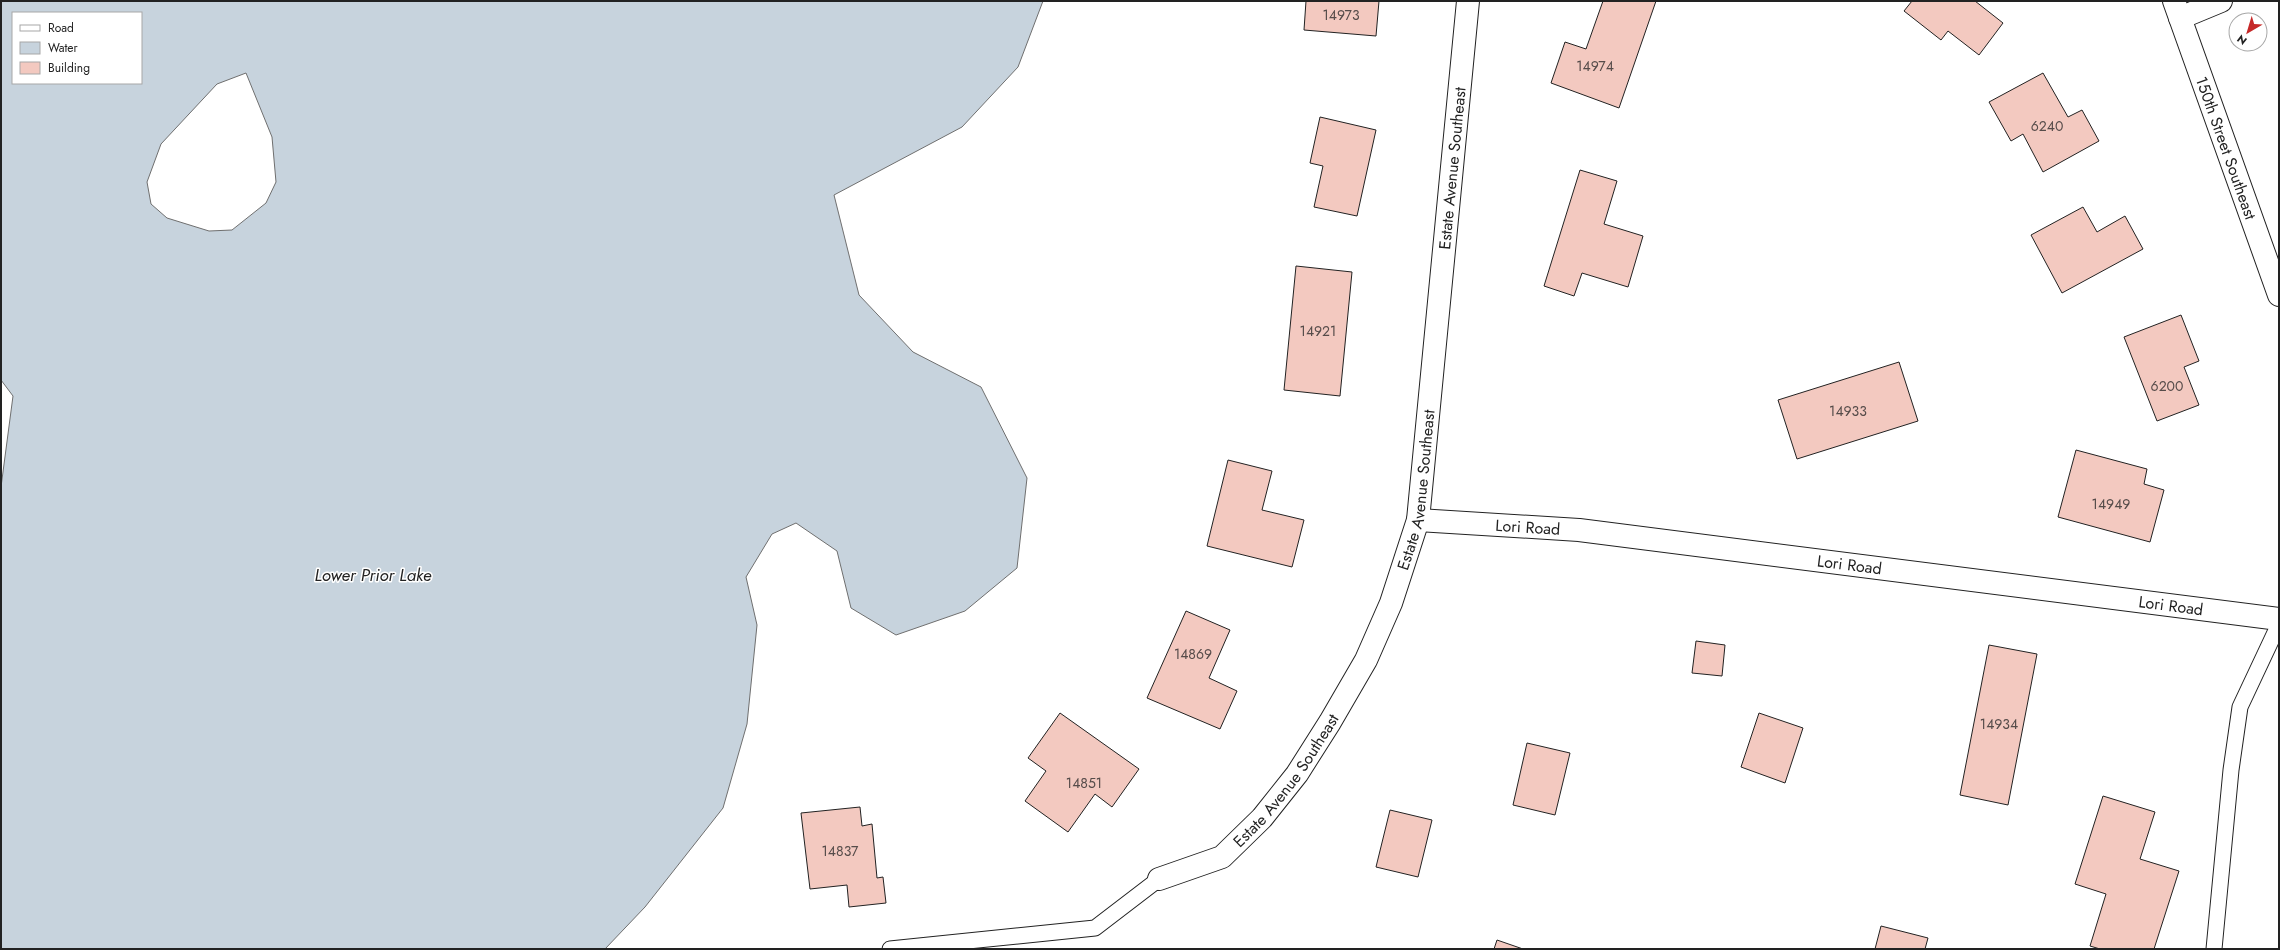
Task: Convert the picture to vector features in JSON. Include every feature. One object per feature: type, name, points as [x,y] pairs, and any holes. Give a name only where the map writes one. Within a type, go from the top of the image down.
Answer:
[{"type":"street","name":"Estate Avenue Southeast","points":[[1159,879],[1222,857],[1262,818],[1297,774],[1366,660],[1391,603],[1418,520],[1468,1]]},
{"type":"street","points":[[2177,10],[2222,1]]},
{"type":"street","name":"150th Street Southeast","points":[[2177,10],[2279,295]]},
{"type":"street","name":"Lori Road","points":[[1418,520],[1580,530],[2279,619]]},
{"type":"lane","points":[[2214,949],[2231,770],[2240,707],[2279,624]]},
{"type":"lane","points":[[890,949],[1095,928],[1159,879]]},
{"type":"water","name":"Lower Prior Lake","points":[[1,1],[1043,1],[1018,67],[962,127],[834,195],[859,295],[913,352],[981,387],[1027,478],[1017,568],[965,611],[896,635],[851,608],[837,551],[796,523],[772,534],[746,577],[757,625],[747,724],[723,808],[645,907],[605,949],[1,949],[1,487],[13,396],[1,380]],"holes":[[[246,73],[272,137],[276,182],[266,203],[232,230],[209,231],[167,218],[151,204],[147,182],[161,144],[217,84]]]},
{"type":"building","points":[[1306,1],[1379,1],[1376,36],[1304,30]]},
{"type":"building","points":[[1603,1],[1656,1],[1619,108],[1551,83],[1565,42],[1586,49]]},
{"type":"building","points":[[1912,1],[1975,1],[2003,23],[1979,55],[1948,31],[1941,40],[1904,11]]},
{"type":"building","points":[[2043,73],[2068,117],[2082,110],[2099,141],[2043,172],[2023,134],[2011,141],[1989,102]]},
{"type":"building","points":[[1320,117],[1376,130],[1357,216],[1314,207],[1323,166],[1310,163]]},
{"type":"building","points":[[1580,170],[1617,181],[1604,224],[1643,236],[1628,287],[1582,273],[1574,296],[1544,286]]},
{"type":"building","points":[[2083,207],[2097,232],[2125,216],[2143,249],[2062,293],[2031,235]]},
{"type":"building","points":[[1296,266],[1352,272],[1340,396],[1284,390]]},
{"type":"building","points":[[2181,315],[2199,361],[2184,367],[2199,405],[2157,421],[2124,337]]},
{"type":"building","points":[[1899,362],[1918,421],[1797,459],[1778,400]]},
{"type":"building","points":[[2076,450],[2147,469],[2144,484],[2164,490],[2150,542],[2058,517]]},
{"type":"building","points":[[1228,460],[1272,471],[1262,510],[1304,520],[1292,567],[1207,546]]},
{"type":"building","points":[[1186,611],[1230,630],[1209,678],[1237,691],[1220,729],[1147,698]]},
{"type":"building","points":[[1696,641],[1725,645],[1722,676],[1692,673]]},
{"type":"building","points":[[1989,645],[2037,654],[2008,805],[1960,795]]},
{"type":"building","points":[[1060,713],[1139,769],[1112,807],[1095,794],[1068,832],[1025,801],[1046,771],[1028,758]]},
{"type":"building","points":[[1759,713],[1803,728],[1785,783],[1741,767]]},
{"type":"building","points":[[1527,743],[1570,753],[1555,815],[1513,805]]},
{"type":"building","points":[[2103,796],[2155,812],[2140,859],[2179,871],[2154,949],[2100,949],[2090,946],[2106,894],[2075,884]]},
{"type":"building","points":[[860,807],[862,826],[872,824],[877,878],[883,877],[886,903],[849,907],[847,885],[810,889],[801,813]]},
{"type":"building","points":[[1390,810],[1432,820],[1418,877],[1376,867]]},
{"type":"building","points":[[1881,926],[1928,938],[1925,949],[1875,949]]},
{"type":"building","points":[[1497,940],[1523,949],[1494,949]]}]
